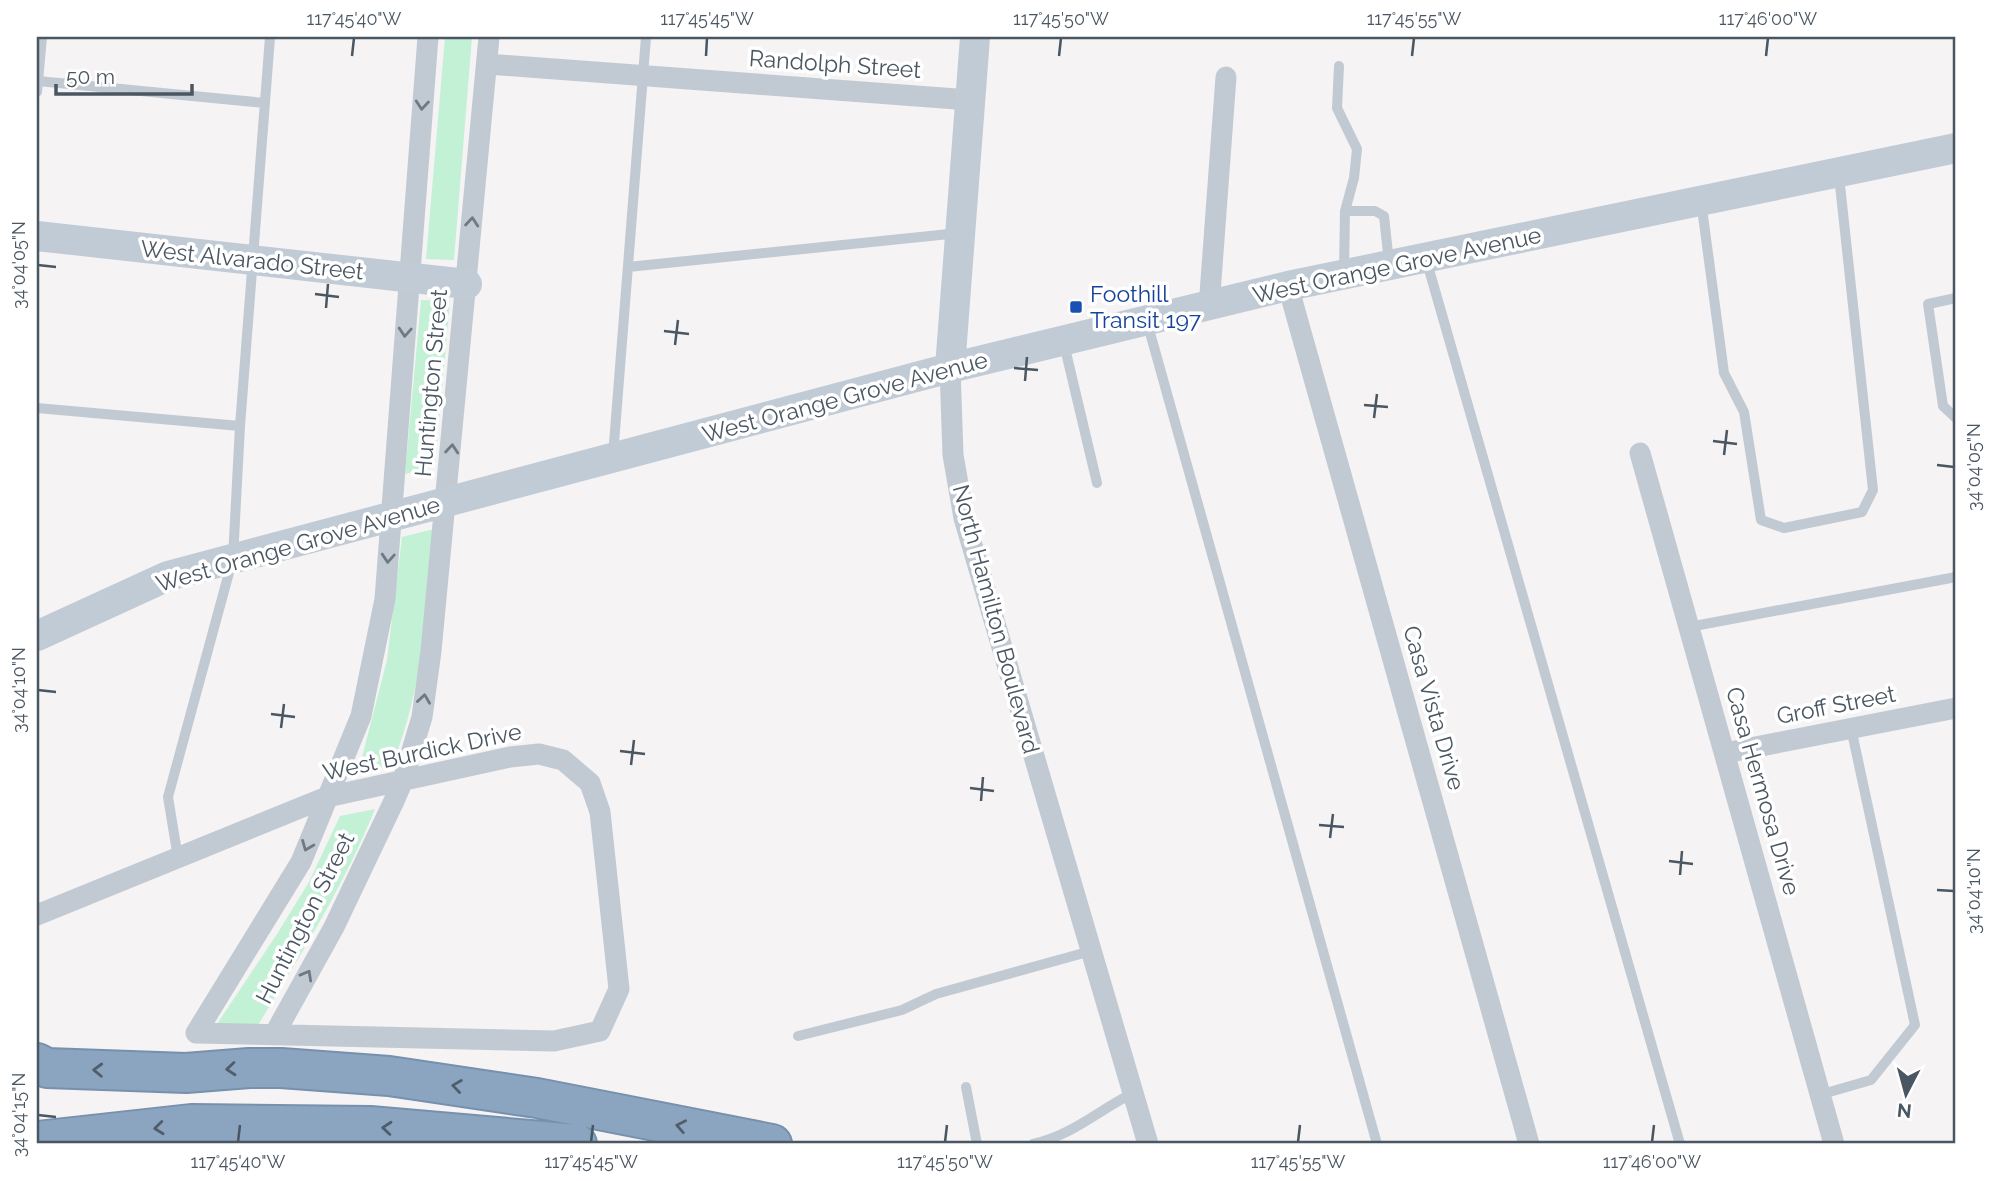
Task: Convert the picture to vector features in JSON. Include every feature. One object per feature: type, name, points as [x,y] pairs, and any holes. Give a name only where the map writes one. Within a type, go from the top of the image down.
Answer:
[{"type":"highway","points":[[37,1063],[47,1068],[186,1073],[249,1068],[389,1076],[537,1098],[772,1144]]},
{"type":"highway","points":[[37,1141],[191,1124],[370,1126],[577,1144]]},
{"type":"street","points":[[327,797],[361,716],[385,598],[428,37]]},
{"type":"street","name":"Huntington Street","points":[[274,1035],[334,926],[403,780],[422,717],[447,502],[489,37]]},
{"type":"street","name":"North Hamilton Boulevard","points":[[975,37],[950,368],[953,455],[964,518],[1148,1144]]},
{"type":"street","name":"Randolph Street","points":[[487,64],[970,100]]},
{"type":"street","points":[[1209,307],[1226,77]]},
{"type":"street","name":"West Orange Grove Avenue","points":[[37,636],[168,576],[950,368],[1288,286],[1956,148]]},
{"type":"street","name":"West Alvarado Street","points":[[37,236],[467,284]]},
{"type":"street","name":"Casa Vista Drive","points":[[1288,286],[1529,1144]]},
{"type":"street","name":"Casa Hermosa Drive","points":[[1640,453],[1833,1144]]},
{"type":"street","name":"Groff Street","points":[[1725,753],[1956,708]]},
{"type":"street","name":"West Burdick Drive","points":[[37,915],[327,797],[510,757],[539,754],[563,760],[590,783],[600,812],[619,989],[600,1031],[554,1041],[196,1033],[301,862],[327,797]]},
{"type":"lane","points":[[42,37],[37,86],[265,103]]},
{"type":"lane","points":[[178,858],[168,796],[233,558],[240,426],[270,37]]},
{"type":"lane","points":[[612,458],[646,37]]},
{"type":"lane","points":[[1339,66],[1337,108],[1357,149],[1354,178],[1345,211],[1344,275]]},
{"type":"lane","points":[[1701,201],[1724,373],[1744,412],[1761,520],[1784,528],[1862,512],[1873,491],[1838,173]]},
{"type":"lane","points":[[1345,211],[1375,211],[1384,216],[1389,265]]},
{"type":"lane","points":[[628,267],[960,233]]},
{"type":"lane","points":[[1426,258],[1680,1144]]},
{"type":"lane","points":[[1956,298],[1928,304],[1943,406],[1956,418]]},
{"type":"lane","points":[[1147,321],[1377,1144]]},
{"type":"lane","points":[[1063,341],[1097,483]]},
{"type":"lane","points":[[37,408],[240,426]]},
{"type":"lane","points":[[1689,627],[1956,577]]},
{"type":"lane","points":[[1819,1095],[1871,1080],[1915,1025],[1851,728]]},
{"type":"lane","points":[[798,1036],[902,1010],[936,994],[1091,951]]},
{"type":"lane","points":[[966,1087],[977,1144]]},
{"type":"lane","points":[[1033,1144],[1049,1141],[1076,1129],[1108,1105],[1133,1093]]},
{"type":"green space","points":[[445,37],[472,37],[454,260],[426,259]]},
{"type":"green space","points":[[421,300],[450,301],[435,466],[405,474]]},
{"type":"green space","points":[[434,529],[422,649],[411,708],[402,737],[392,765],[358,773],[387,660],[402,537]]},
{"type":"green space","points":[[375,809],[336,892],[258,1025],[217,1024],[309,882],[340,816]]},
{"type":"place","name":"Foothill Transit 197","points":[[1076,307]]}]
